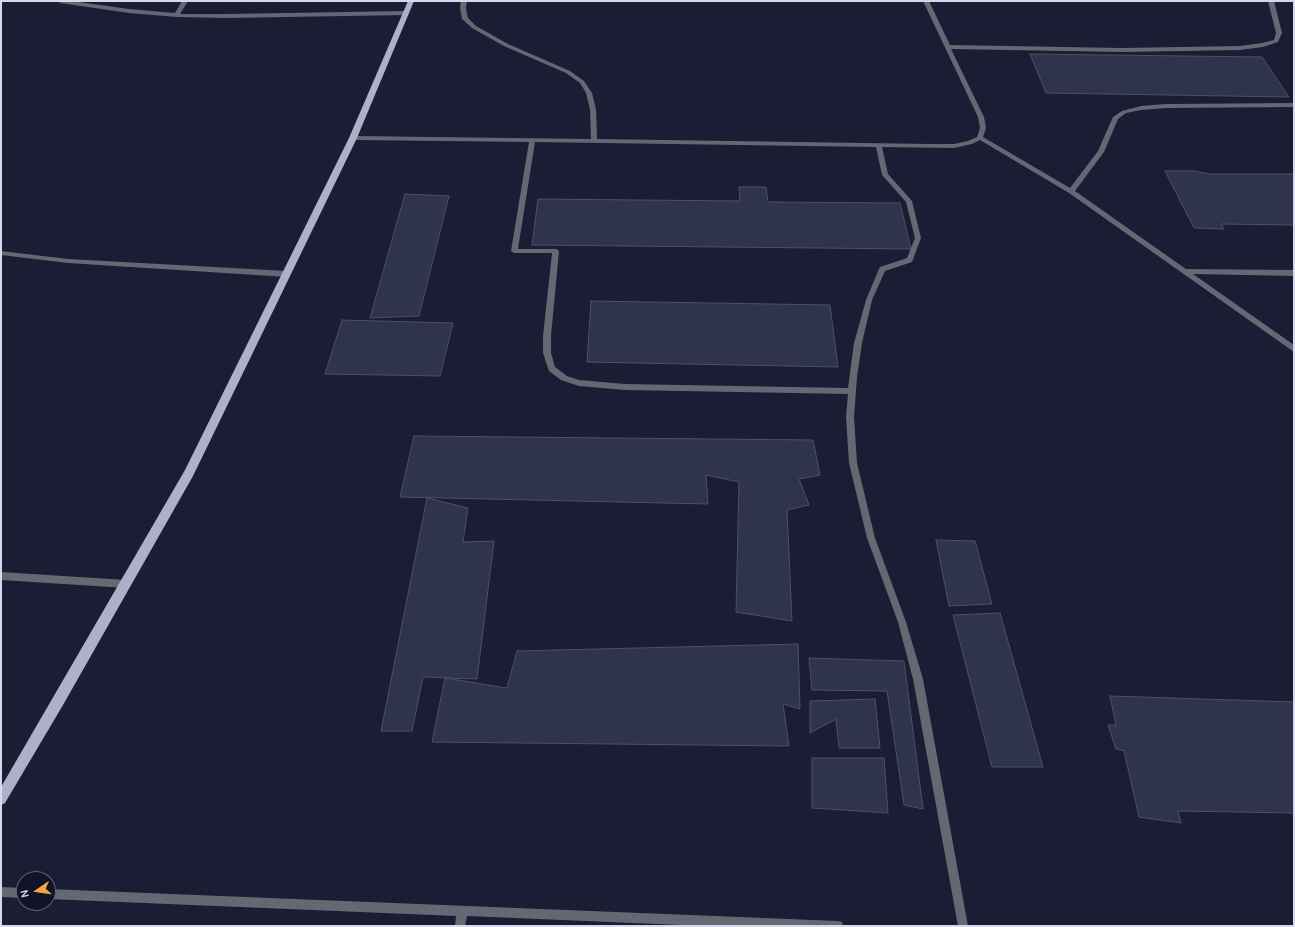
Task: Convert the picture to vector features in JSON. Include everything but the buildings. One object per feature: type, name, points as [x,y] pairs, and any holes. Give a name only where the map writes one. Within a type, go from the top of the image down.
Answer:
[{"type":"main road","points":[[1,799],[59,701],[189,473],[353,138],[411,1]]},
{"type":"street","points":[[60,1],[129,11],[177,15],[227,16],[406,13]]},
{"type":"street","points":[[177,15],[185,1]]},
{"type":"street","points":[[464,1],[463,8],[465,19],[474,27],[506,45],[568,72],[582,82],[589,93],[593,109],[594,141]]},
{"type":"street","points":[[353,138],[954,146],[970,143],[980,138],[983,128],[981,117],[926,1]]},
{"type":"street","points":[[948,47],[1122,50],[1240,48],[1263,46],[1276,41],[1279,34],[1271,1]]},
{"type":"street","points":[[1072,191],[1101,152],[1115,118],[1124,112],[1140,108],[1166,106],[1294,105]]},
{"type":"street","points":[[980,138],[1072,191],[1294,349]]},
{"type":"street","points":[[532,140],[514,251],[556,251],[547,336],[547,353],[552,369],[564,378],[579,383],[625,387],[852,391]]},
{"type":"street","points":[[878,145],[885,175],[909,201],[918,238],[910,260],[882,269],[869,300],[858,343],[852,391],[850,417],[853,463],[871,538],[902,622],[918,679],[963,926]]},
{"type":"street","points":[[1,253],[68,261],[287,274]]},
{"type":"street","points":[[1186,271],[1294,273]]},
{"type":"street","points":[[1,576],[126,584]]},
{"type":"street","points":[[1,892],[16,893]]},
{"type":"street","points":[[56,894],[838,926]]},
{"type":"street","points":[[460,926],[462,911]]}]
